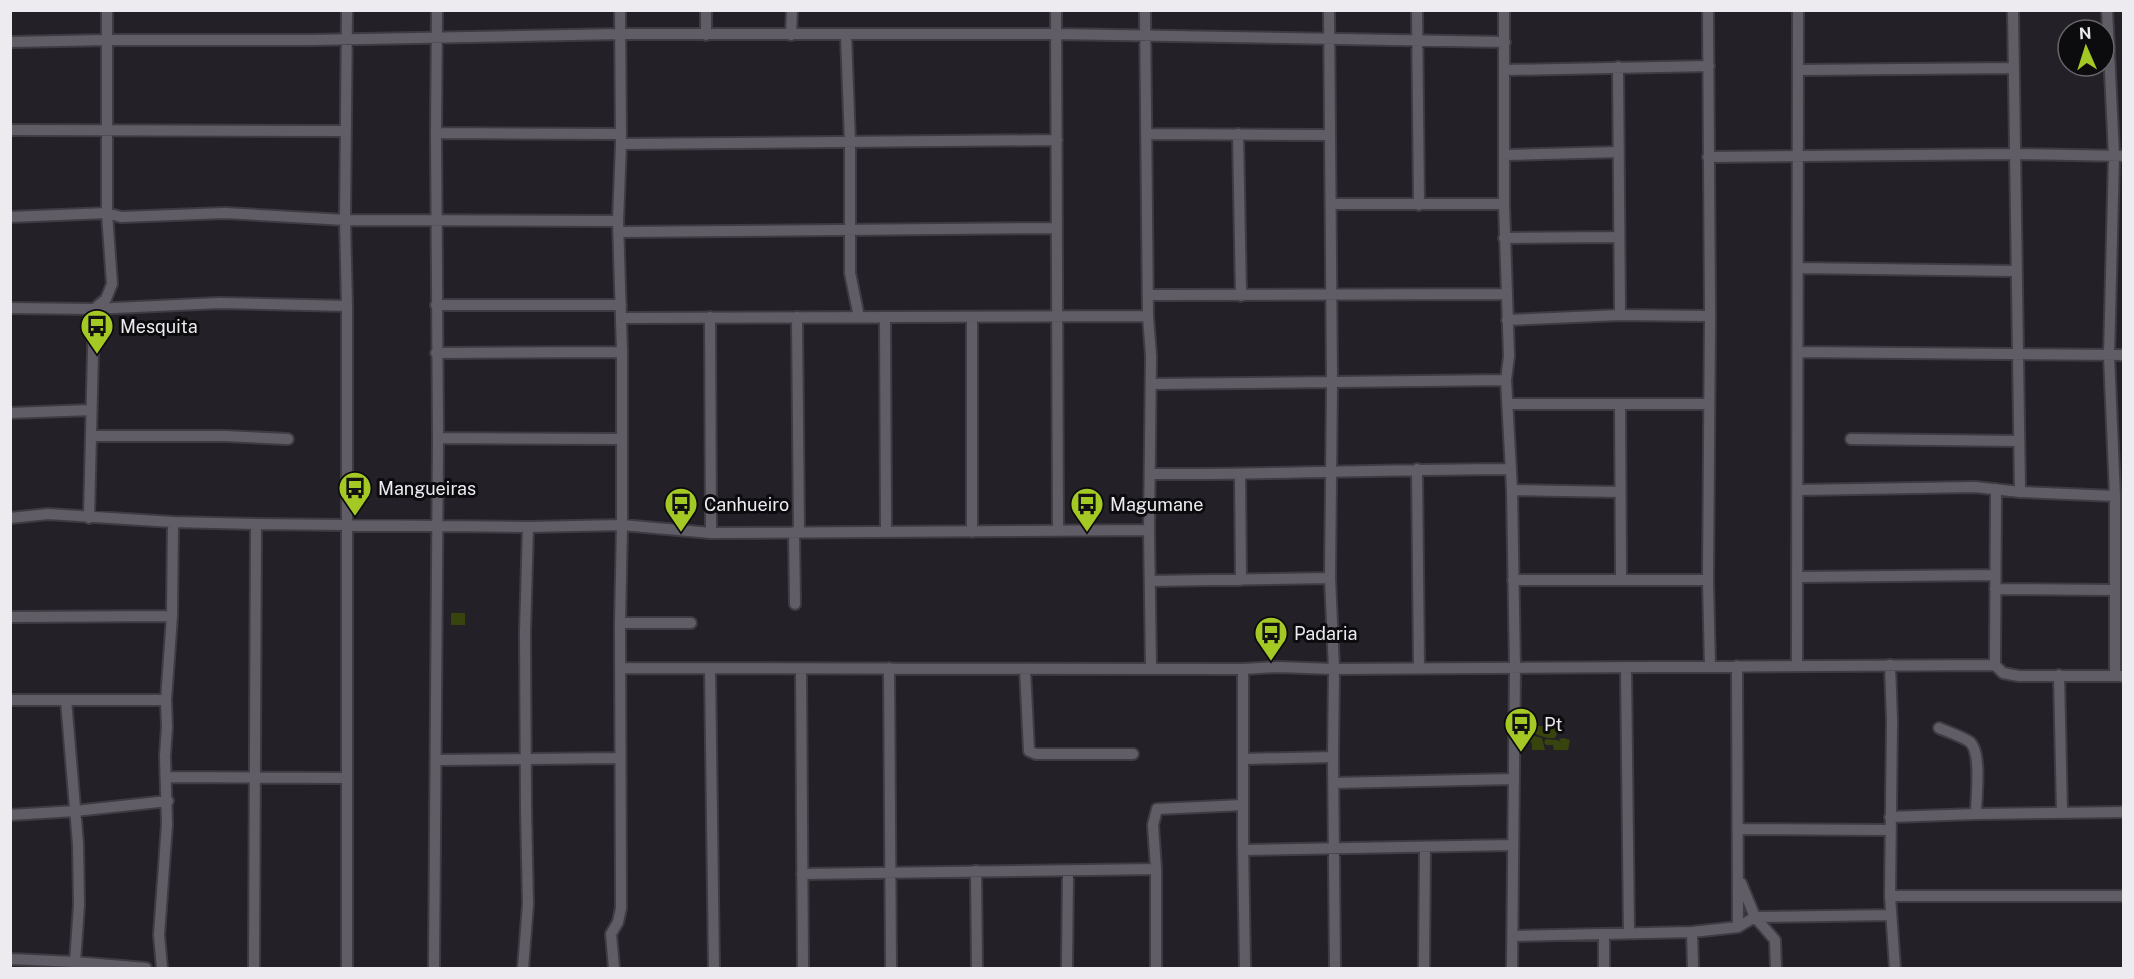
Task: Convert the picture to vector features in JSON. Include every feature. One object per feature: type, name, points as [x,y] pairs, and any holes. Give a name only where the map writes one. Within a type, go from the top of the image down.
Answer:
[{"type":"street","points":[[89,518],[94,309],[106,299],[112,284],[108,213],[107,10]]},
{"type":"street","points":[[347,10],[345,131],[347,969]]},
{"type":"street","points":[[434,969],[438,527],[435,222],[437,10]]},
{"type":"street","points":[[614,969],[611,934],[618,922],[621,908],[620,10]]},
{"type":"street","points":[[706,10],[706,35]]},
{"type":"street","points":[[791,35],[792,10]]},
{"type":"street","points":[[1056,10],[1058,529]]},
{"type":"street","points":[[1145,10],[1148,316],[1151,384],[1150,669]]},
{"type":"street","points":[[1329,10],[1332,204],[1330,578],[1334,669],[1335,969]]},
{"type":"street","points":[[1417,10],[1419,205]]},
{"type":"street","points":[[1504,10],[1504,238],[1509,356],[1506,380],[1512,490],[1515,668],[1512,969]]},
{"type":"street","points":[[1708,10],[1710,316],[1707,580],[1710,666]]},
{"type":"street","points":[[1797,665],[1798,10]]},
{"type":"street","points":[[2013,10],[2020,492]]},
{"type":"street","points":[[1996,489],[1995,665],[2003,673],[2019,676],[2119,675],[2109,356],[2119,155],[2107,10]]},
{"type":"street","points":[[10,42],[621,34],[1057,34],[1504,42]]},
{"type":"street","points":[[846,35],[850,142],[850,273],[859,317]]},
{"type":"street","points":[[1505,70],[1709,66]]},
{"type":"street","points":[[1618,67],[1620,315]]},
{"type":"street","points":[[1798,70],[2013,68]]},
{"type":"street","points":[[10,130],[345,131]]},
{"type":"street","points":[[436,134],[850,142],[1057,141]]},
{"type":"street","points":[[1146,134],[1330,135]]},
{"type":"street","points":[[1238,134],[1241,296]]},
{"type":"street","points":[[1505,155],[1619,152]]},
{"type":"street","points":[[1708,157],[2119,155]]},
{"type":"street","points":[[1332,204],[1504,204]]},
{"type":"street","points":[[10,217],[108,213],[121,217],[225,213],[345,220],[619,227],[850,230],[1056,228]]},
{"type":"street","points":[[1504,238],[1618,237]]},
{"type":"street","points":[[1799,268],[2016,271]]},
{"type":"street","points":[[1148,295],[1507,294]]},
{"type":"street","points":[[10,308],[94,309],[219,303],[347,306]]},
{"type":"street","points":[[436,305],[621,305]]},
{"type":"street","points":[[1507,320],[1620,315],[1710,316]]},
{"type":"street","points":[[972,316],[972,532]]},
{"type":"street","points":[[621,318],[1148,316]]},
{"type":"street","points":[[710,317],[711,533]]},
{"type":"street","points":[[795,604],[797,317]]},
{"type":"street","points":[[885,317],[886,532]]},
{"type":"street","points":[[436,353],[622,352]]},
{"type":"street","points":[[1798,352],[2124,355]]},
{"type":"street","points":[[1151,384],[1506,380]]},
{"type":"street","points":[[1509,404],[1709,404]]},
{"type":"street","points":[[1620,404],[1621,580]]},
{"type":"street","points":[[10,413],[91,410]]},
{"type":"street","points":[[92,436],[225,436],[288,439]]},
{"type":"street","points":[[438,438],[621,439]]},
{"type":"street","points":[[1851,439],[2019,441]]},
{"type":"street","points":[[1150,474],[1240,475],[1417,469],[1510,469]]},
{"type":"street","points":[[1417,469],[1419,667]]},
{"type":"street","points":[[1240,475],[1241,580]]},
{"type":"street","points":[[1798,490],[1975,487],[2020,492],[2115,496]]},
{"type":"street","points":[[1512,490],[1620,492]]},
{"type":"street","points":[[10,518],[48,514],[89,518],[256,524],[438,527],[622,525],[711,533],[1149,530]]},
{"type":"street","points":[[162,969],[159,935],[168,801],[165,777],[166,700],[172,616],[173,522]]},
{"type":"street","points":[[254,969],[256,524]]},
{"type":"street","points":[[523,969],[528,904],[525,632],[528,527]]},
{"type":"street","points":[[1797,577],[1995,574]]},
{"type":"street","points":[[1150,582],[1330,578]]},
{"type":"street","points":[[1513,580],[1707,580]]},
{"type":"street","points":[[1995,589],[2115,590]]},
{"type":"street","points":[[10,617],[172,616]]},
{"type":"street","points":[[620,623],[691,623]]},
{"type":"street","points":[[1890,665],[1892,722],[1890,896],[1895,969]]},
{"type":"street","points":[[621,668],[801,670],[1277,667],[1334,669],[1995,665]]},
{"type":"street","points":[[1737,666],[1738,927]]},
{"type":"street","points":[[1626,667],[1629,933]]},
{"type":"street","points":[[889,668],[891,969]]},
{"type":"street","points":[[711,669],[714,969]]},
{"type":"street","points":[[1025,669],[1029,751],[1036,754],[1133,754]]},
{"type":"street","points":[[1243,669],[1245,969]]},
{"type":"street","points":[[801,670],[803,969]]},
{"type":"street","points":[[2059,675],[2062,813]]},
{"type":"street","points":[[10,700],[166,700]]},
{"type":"street","points":[[66,700],[78,844],[79,905],[75,962]]},
{"type":"street","points":[[1939,728],[1968,741],[1975,748],[1977,760],[1976,814]]},
{"type":"street","points":[[1244,759],[1333,757]]},
{"type":"street","points":[[436,760],[620,758]]},
{"type":"street","points":[[165,777],[347,778]]},
{"type":"street","points":[[1333,783],[1514,779]]},
{"type":"street","points":[[10,815],[168,801]]},
{"type":"street","points":[[1156,969],[1156,869],[1153,825],[1157,809],[1243,805]]},
{"type":"street","points":[[1890,817],[2124,812]]},
{"type":"street","points":[[1738,829],[1890,830]]},
{"type":"street","points":[[1243,850],[1513,845]]},
{"type":"street","points":[[1424,969],[1425,847]]},
{"type":"street","points":[[802,874],[1156,869]]},
{"type":"street","points":[[976,871],[977,969]]},
{"type":"street","points":[[1067,969],[1068,872]]},
{"type":"street","points":[[1738,877],[1755,917],[1775,940],[1776,969]]},
{"type":"street","points":[[1890,896],[2124,896]]},
{"type":"street","points":[[1513,936],[1692,932],[1738,927],[1755,917],[1891,915]]},
{"type":"street","points":[[1692,932],[1692,969]]},
{"type":"street","points":[[1604,934],[1604,969]]},
{"type":"street","points":[[10,959],[146,969]]},
{"type":"green space","points":[[451,613],[465,613],[465,625],[451,625]]},
{"type":"green space","points":[[1522,726],[1560,726],[1555,738],[1550,738],[1537,735]]},
{"type":"green space","points":[[1523,733],[1542,738],[1545,750],[1532,750],[1532,743],[1524,740]]},
{"type":"green space","points":[[1546,739],[1561,742],[1559,739],[1570,740],[1568,750],[1554,750],[1553,745],[1546,745],[1544,742]]},
{"type":"place","name":"Mesquita","points":[[97,355]]},
{"type":"place","name":"Mangueiras","points":[[355,517]]},
{"type":"place","name":"Canhueiro","points":[[681,533]]},
{"type":"place","name":"Magumane","points":[[1087,533]]},
{"type":"place","name":"Padaria","points":[[1271,662]]},
{"type":"place","name":"Pt","points":[[1521,753]]}]
